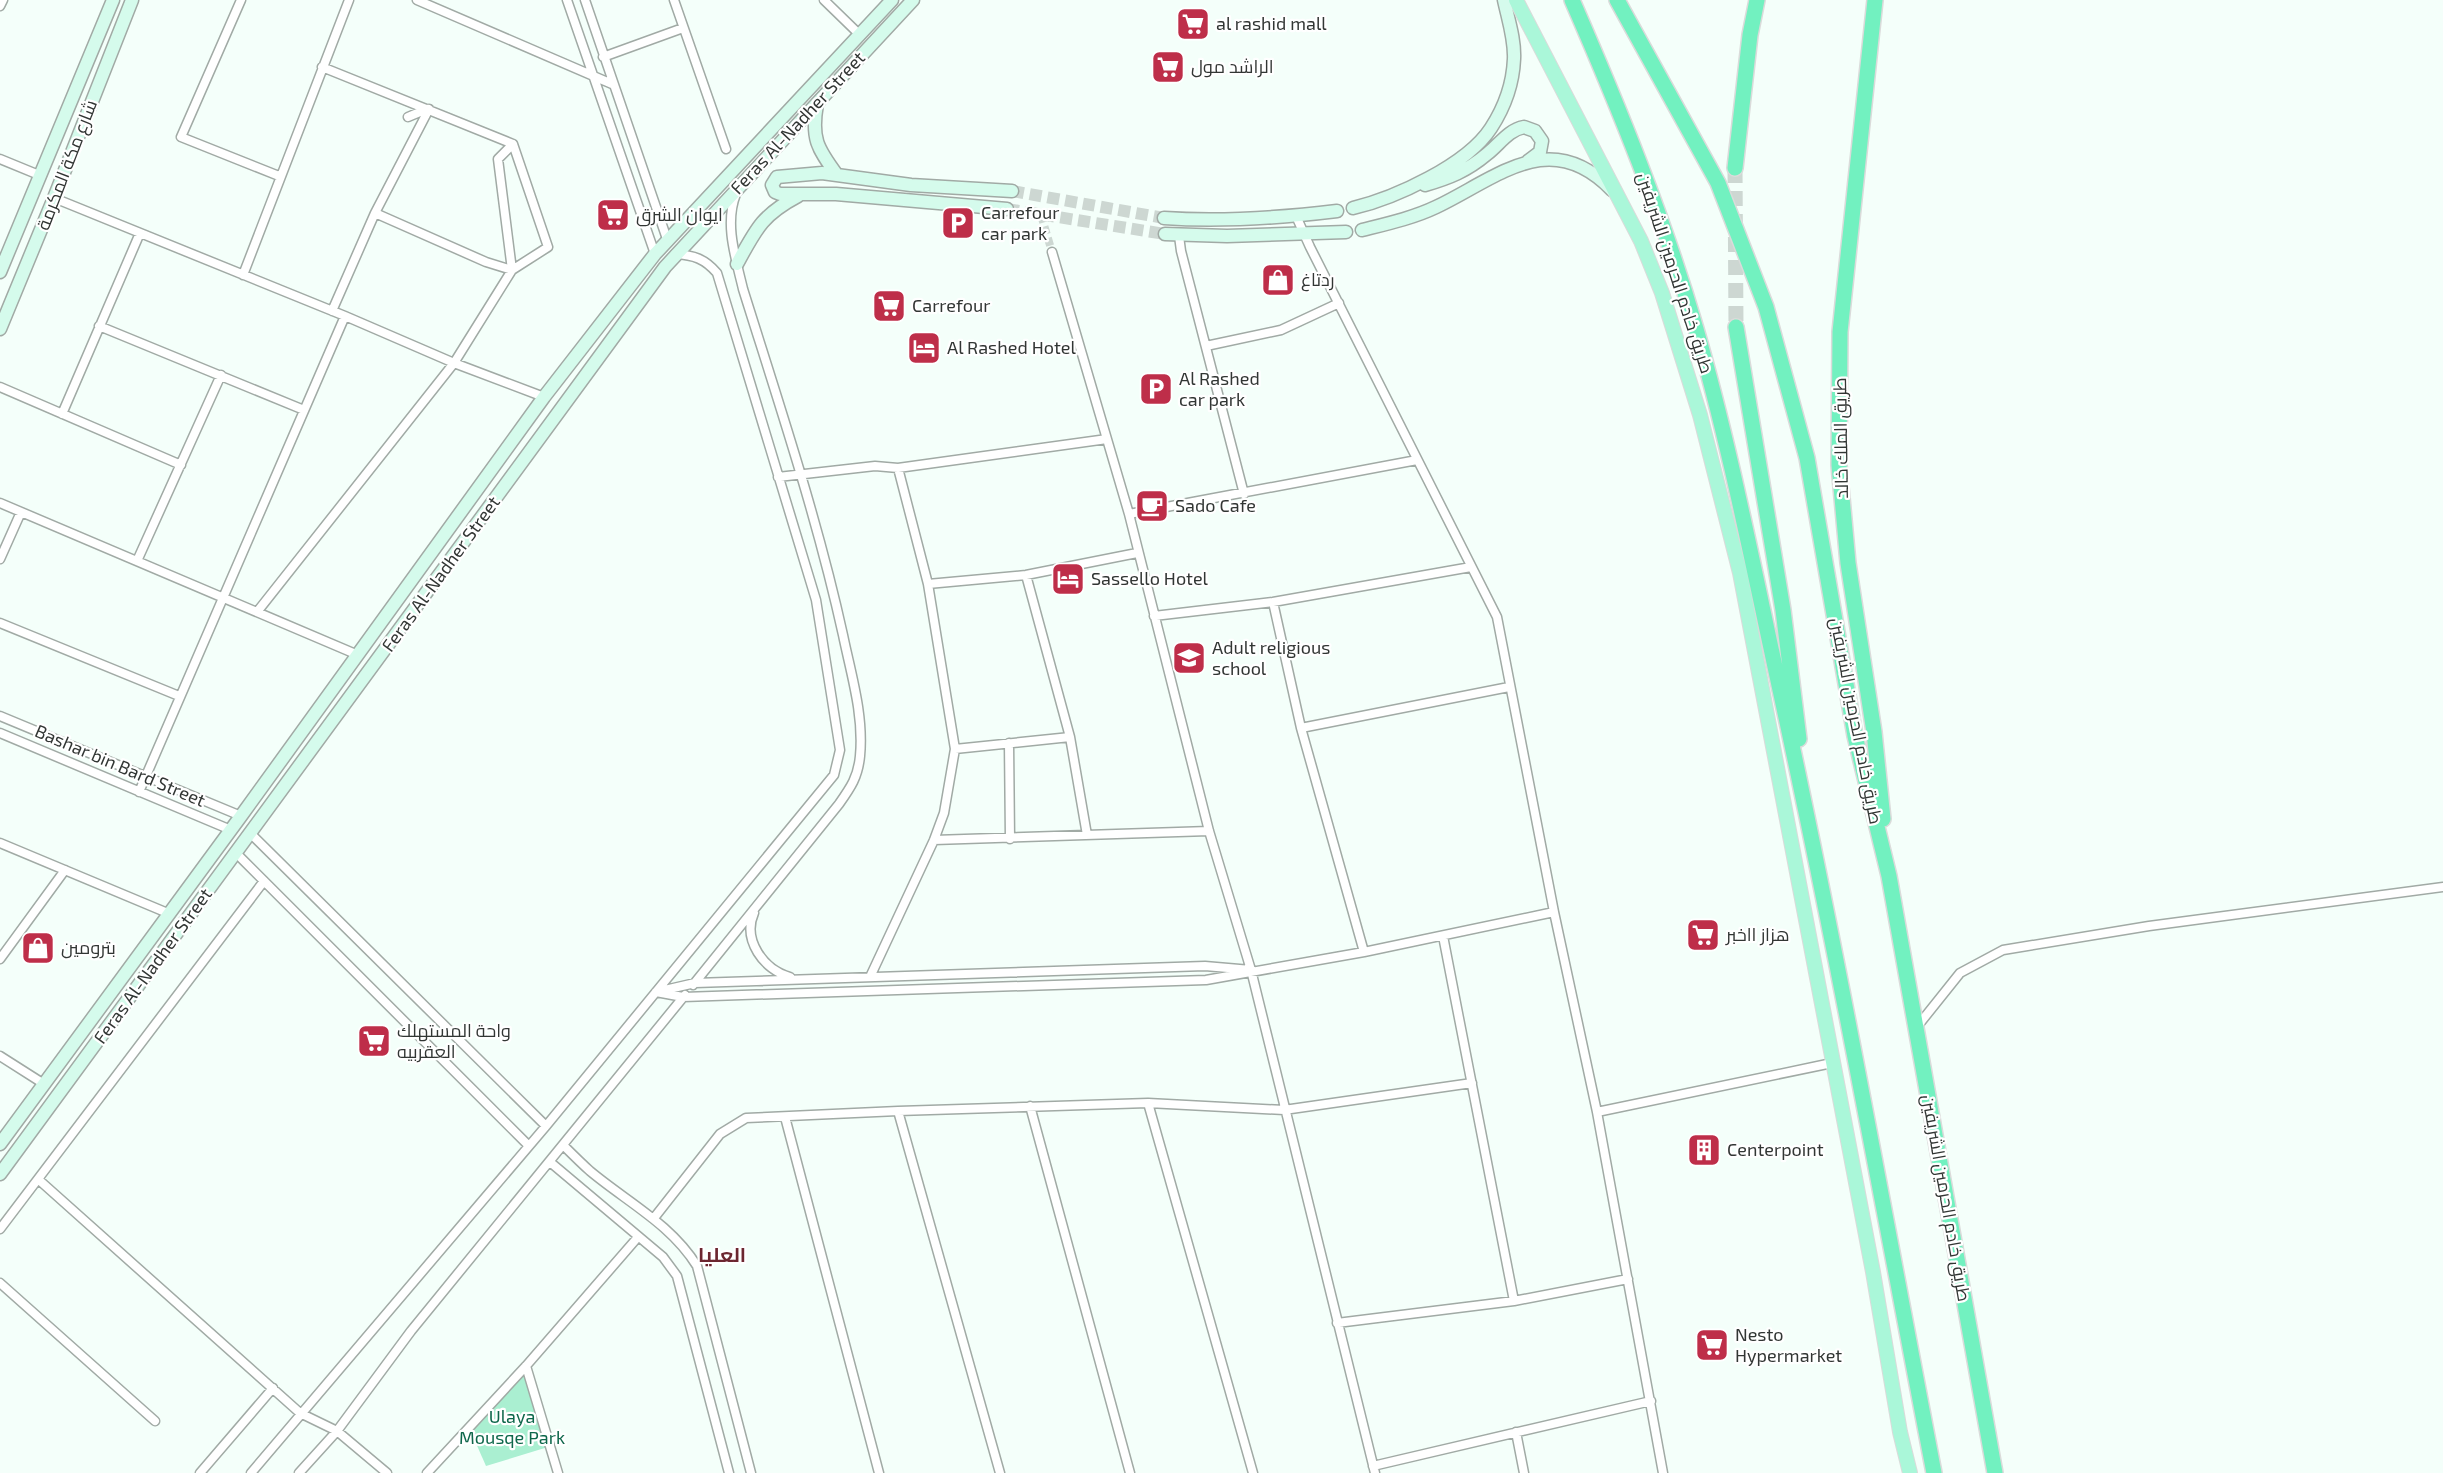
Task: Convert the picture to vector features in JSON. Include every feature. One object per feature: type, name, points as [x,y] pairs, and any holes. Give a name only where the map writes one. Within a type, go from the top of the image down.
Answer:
[{"type":"highway","name":"طريق خادم الحرمين الشريفين","points":[[1572,0],[1618,106],[1651,193],[1696,328],[1726,444],[1811,835],[1934,1473]]},
{"type":"highway","name":"طريق خادم الحرمين الشريفين","points":[[1617,0],[1718,183],[1766,308],[1807,458],[1855,736],[1889,876],[1995,1473]]},
{"type":"highway","points":[[1735,168],[1750,35],[1757,0]]},
{"type":"highway","name":"طريق الملك خالد","points":[[1875,0],[1840,332],[1839,465],[1848,562],[1874,732],[1889,876]]},
{"type":"highway","points":[[1736,327],[1783,610],[1811,835]]},
{"type":"main road","points":[[1516,0],[1641,241],[1662,294],[1700,415],[1740,573],[1873,1272],[1900,1432],[1910,1473]]},
{"type":"street","points":[[0,6],[3,0]]},
{"type":"street","name":"شارع مكة المكرمة","points":[[0,272],[3,257],[113,0]]},
{"type":"street","name":"شارع مكة المكرمة","points":[[0,329],[132,0]]},
{"type":"street","points":[[241,0],[181,137],[279,176]]},
{"type":"street","points":[[243,275],[279,176],[349,0]]},
{"type":"street","points":[[417,0],[612,84]]},
{"type":"street","points":[[567,0],[591,75],[655,254]]},
{"type":"street","points":[[585,0],[668,242]]},
{"type":"street","points":[[674,0],[726,148]]},
{"type":"street","points":[[824,0],[859,34]]},
{"type":"street","name":"Feras Al-Nadher Street","points":[[0,1144],[170,914],[544,397],[655,254],[892,0]]},
{"type":"street","name":"Feras Al-Nadher Street","points":[[0,1174],[675,254],[913,0]]},
{"type":"street","points":[[1405,190],[1439,172],[1481,141],[1499,114],[1512,78],[1514,58],[1513,39],[1504,0]]},
{"type":"street","points":[[603,57],[683,28]]},
{"type":"street","points":[[257,612],[454,363],[512,270],[548,247],[513,144],[322,67]]},
{"type":"street","points":[[817,104],[814,123],[818,148],[837,176]]},
{"type":"street","points":[[408,117],[428,109]]},
{"type":"street","points":[[332,311],[375,213],[428,109]]},
{"type":"street","points":[[1353,208],[1405,190],[1452,178],[1487,154],[1512,132],[1524,127],[1535,131],[1540,136],[1542,147],[1535,158],[1507,168],[1432,209],[1362,230]]},
{"type":"street","points":[[512,270],[498,159],[513,144]]},
{"type":"street","points":[[0,159],[39,175]]},
{"type":"street","points":[[1527,162],[1566,162],[1587,169],[1601,179],[1619,198]]},
{"type":"street","points":[[1007,209],[836,194],[780,194],[775,192],[772,181],[777,177],[799,174],[911,185],[1012,191]]},
{"type":"street","points":[[299,1473],[337,1431],[411,1331],[683,998],[857,778],[860,756],[859,708],[833,590],[802,473],[743,290],[737,264],[730,212],[738,189]]},
{"type":"street","points":[[737,264],[755,230],[765,218],[780,205],[799,195]]},
{"type":"street","points":[[54,198],[345,316],[454,363],[544,397]]},
{"type":"street","points":[[1164,218],[1228,219],[1296,216],[1337,211]]},
{"type":"street","points":[[375,213],[486,262],[512,270]]},
{"type":"street","points":[[1296,216],[1497,617],[1554,912],[1597,1112],[1663,1473]]},
{"type":"street","points":[[1165,234],[1179,236],[1346,232]]},
{"type":"street","points":[[62,414],[140,233]]},
{"type":"street","points":[[1179,236],[1244,494]]},
{"type":"street","points":[[1052,252],[1129,514],[1209,831],[1251,970],[1374,1469],[1516,1432],[1651,1401]]},
{"type":"street","points":[[251,1473],[546,1126],[834,775],[840,750],[816,600],[717,273],[708,262],[698,257],[675,254]]},
{"type":"street","points":[[1206,346],[1281,330],[1339,303]]},
{"type":"street","points":[[139,792],[345,316]]},
{"type":"street","points":[[99,326],[304,410]]},
{"type":"street","points":[[136,561],[221,375]]},
{"type":"street","points":[[0,387],[181,465]]},
{"type":"street","points":[[778,477],[876,466],[898,468],[1107,439]]},
{"type":"street","points":[[1129,514],[1417,460]]},
{"type":"street","points":[[870,977],[934,840],[944,813],[955,749],[928,584],[898,468]]},
{"type":"street","points":[[0,503],[358,655]]},
{"type":"street","points":[[0,559],[21,512]]},
{"type":"street","points":[[928,584],[1026,575],[1137,553]]},
{"type":"street","points":[[1154,616],[1273,602],[1472,567]]},
{"type":"street","points":[[1026,575],[1070,737],[1087,835]]},
{"type":"street","points":[[1273,602],[1301,728],[1364,952]]},
{"type":"street","points":[[0,623],[179,696]]},
{"type":"street","points":[[1301,728],[1509,687]]},
{"type":"street","name":"Bashar bin Bard Street","points":[[0,716],[241,816]]},
{"type":"street","name":"Bashar bin Bard Street","points":[[0,734],[231,830]]},
{"type":"street","points":[[955,749],[1070,737]]},
{"type":"street","points":[[1009,743],[1010,839]]},
{"type":"street","points":[[934,840],[1209,831]]},
{"type":"street","points":[[251,834],[546,1126]]},
{"type":"street","points":[[0,843],[170,914]]},
{"type":"street","points":[[236,853],[529,1146]]},
{"type":"street","points":[[0,959],[65,870]]},
{"type":"street","points":[[0,1229],[264,881]]},
{"type":"street","points":[[1916,1028],[1960,973],[2003,950],[2149,926],[2443,887]]},
{"type":"street","points":[[758,905],[751,919],[751,937],[762,960],[777,974],[799,979]]},
{"type":"street","points":[[656,992],[683,998],[1206,980],[1251,970],[1364,952],[1554,912]]},
{"type":"street","points":[[1443,936],[1514,1301]]},
{"type":"street","points":[[656,992],[695,982],[1205,966],[1251,970]]},
{"type":"street","points":[[0,1056],[44,1084]]},
{"type":"street","points":[[1597,1112],[1832,1063]]},
{"type":"street","points":[[654,1218],[720,1134],[746,1118],[1148,1103],[1284,1110],[1472,1083]]},
{"type":"street","points":[[1148,1103],[1253,1473]]},
{"type":"street","points":[[1030,1106],[1130,1473]]},
{"type":"street","points":[[898,1111],[1000,1473]]},
{"type":"street","points":[[785,1117],[879,1473]]},
{"type":"street","points":[[563,1145],[591,1171],[654,1218],[686,1248],[697,1266],[751,1473]]},
{"type":"street","points":[[550,1162],[663,1257],[677,1276],[729,1473]]},
{"type":"street","points":[[39,1180],[300,1413],[337,1431],[387,1473]]},
{"type":"street","points":[[427,1473],[526,1366],[638,1237]]},
{"type":"street","points":[[1337,1323],[1514,1301],[1628,1279]]},
{"type":"street","points":[[0,1283],[155,1421]]},
{"type":"street","points":[[526,1366],[558,1473]]},
{"type":"street","points":[[200,1473],[273,1388]]},
{"type":"street","points":[[1516,1432],[1524,1473]]},
{"type":"green space","name":"Ulaya Mousqe Park","points":[[526,1366],[548,1447],[486,1466],[471,1432]]},
{"type":"tunnel","points":[[1735,168],[1736,327]]},
{"type":"tunnel","points":[[1012,191],[1164,218]]},
{"type":"tunnel","points":[[1007,209],[1165,234]]},
{"type":"tunnel","points":[[1041,215],[1052,252]]},
{"type":"place","name":"al rashid mall","points":[[1193,24]]},
{"type":"place","name":"الراشد مول","points":[[1168,67]]},
{"type":"place","name":"ايوان الشرق","points":[[613,215]]},
{"type":"place","name":"Carrefour car park","points":[[958,223]]},
{"type":"place","name":"ردتاغ","points":[[1278,280]]},
{"type":"place","name":"Carrefour","points":[[889,306]]},
{"type":"place","name":"Al Rashed Hotel","points":[[924,348]]},
{"type":"place","name":"Al Rashed car park","points":[[1156,389]]},
{"type":"place","name":"Sado Cafe","points":[[1152,506]]},
{"type":"place","name":"Sassello Hotel","points":[[1068,579]]},
{"type":"place","name":"Adult religious school","points":[[1189,658]]},
{"type":"place","name":"هزاز ااخبر","points":[[1703,935]]},
{"type":"place","name":"بترومين","points":[[38,948]]},
{"type":"place","name":"واحة المستهلك العقربيه","points":[[374,1041]]},
{"type":"place","name":"Centerpoint","points":[[1704,1150]]},
{"type":"place","name":"Nesto Hypermarket","points":[[1712,1345]]},
{"type":"district","name":"العليا","points":[[722,1255]]}]
